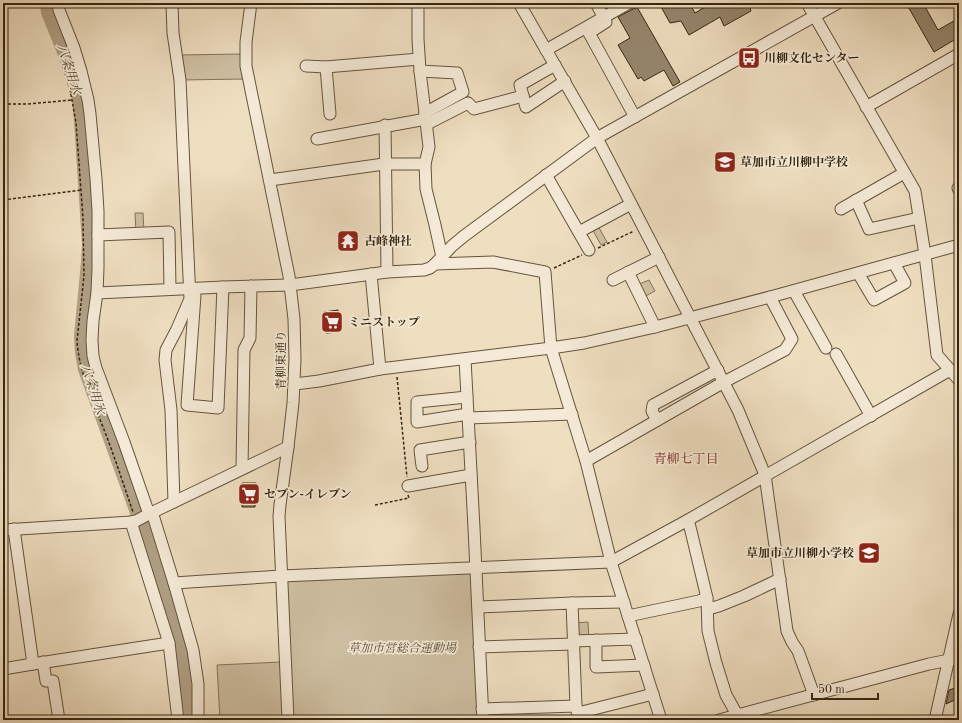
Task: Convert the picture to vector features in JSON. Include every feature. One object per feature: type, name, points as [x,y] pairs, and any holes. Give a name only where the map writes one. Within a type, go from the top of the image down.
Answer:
[{"type":"street","points":[[58,3],[59,10],[74,48],[88,100],[90,114],[96,179],[98,235],[97,293],[93,321],[93,356],[96,368],[151,513],[174,583],[193,650],[198,684],[198,720]]},
{"type":"street","points":[[172,3],[173,33],[180,80],[192,288],[187,405],[218,408],[223,287]]},
{"type":"street","name":"青柳東通り","points":[[251,3],[246,42],[246,66],[290,285],[295,338],[295,384],[280,505],[281,576],[288,720]]},
{"type":"street","points":[[418,3],[419,59],[429,147],[425,164],[426,190],[435,225],[439,261]]},
{"type":"street","points":[[519,3],[597,138],[738,410],[765,475],[787,631],[798,651],[814,695]]},
{"type":"street","points":[[596,3],[606,22],[589,33],[635,117]]},
{"type":"street","points":[[546,50],[629,3]]},
{"type":"street","points":[[807,3],[915,191],[925,255],[937,355],[959,380]]},
{"type":"street","points":[[97,293],[290,285],[387,272],[424,270],[430,268],[464,236],[597,138],[838,3]]},
{"type":"street","points":[[866,107],[959,54]]},
{"type":"street","points":[[306,66],[326,67],[419,59]]},
{"type":"street","points":[[555,64],[520,85],[526,107],[565,82]]},
{"type":"street","points":[[326,67],[330,114]]},
{"type":"street","points":[[420,71],[457,73],[463,92],[426,119]]},
{"type":"street","points":[[317,139],[426,119],[468,103],[474,109],[523,96]]},
{"type":"street","points":[[385,126],[387,272]]},
{"type":"street","points":[[270,180],[386,164],[425,164]]},
{"type":"street","points":[[841,209],[904,173]]},
{"type":"street","points":[[546,175],[589,250]]},
{"type":"street","points":[[856,200],[869,228],[919,218]]},
{"type":"street","points":[[579,232],[632,204]]},
{"type":"street","points":[[98,235],[169,232],[170,289]]},
{"type":"street","points":[[295,384],[319,381],[380,369],[584,343],[655,327],[794,291],[959,245]]},
{"type":"street","points":[[613,280],[659,257]]},
{"type":"street","points":[[439,261],[493,262],[545,272],[551,348],[586,461],[612,562],[661,720]]},
{"type":"street","points":[[858,273],[874,300],[904,283],[894,263]]},
{"type":"street","points":[[628,272],[655,327]]},
{"type":"street","points":[[371,274],[380,369]]},
{"type":"street","points":[[242,468],[244,350],[250,338],[251,286]]},
{"type":"street","points":[[174,502],[171,410],[165,360],[166,350],[190,299],[192,288]]},
{"type":"street","points":[[794,291],[826,348]]},
{"type":"street","points":[[586,461],[724,382],[786,350],[792,339],[770,297]]},
{"type":"street","points":[[836,354],[871,416]]},
{"type":"street","points":[[465,359],[482,714],[578,713],[653,694]]},
{"type":"street","points":[[657,420],[652,411],[654,405],[718,370]]},
{"type":"street","points":[[174,583],[281,576],[612,562],[950,370]]},
{"type":"street","points":[[467,397],[417,402],[417,422],[468,416],[572,414]]},
{"type":"street","points":[[422,466],[420,450],[470,442]]},
{"type":"street","points":[[59,720],[53,681],[46,681],[38,663],[9,529],[133,522],[288,446]]},
{"type":"street","points":[[408,486],[471,475]]},
{"type":"street","points":[[688,520],[707,603],[708,631],[716,663],[726,695],[739,717]]},
{"type":"street","points":[[133,522],[169,643],[178,720]]},
{"type":"street","points":[[628,616],[699,601],[719,606],[780,579]]},
{"type":"street","points":[[478,607],[624,602]]},
{"type":"street","points":[[572,603],[578,713]]},
{"type":"street","points":[[935,720],[954,659],[959,614]]},
{"type":"street","points":[[479,647],[636,639]]},
{"type":"street","points":[[596,640],[596,667],[644,665]]},
{"type":"street","points":[[3,668],[169,643]]},
{"type":"street","points":[[719,720],[739,717],[814,695],[929,664],[954,659]]},
{"type":"path","points":[[3,104],[28,104],[72,100]]},
{"type":"path","points":[[3,200],[82,190]]},
{"type":"path","points":[[375,505],[409,498],[396,367]]},
{"type":"green space","points":[[240,54],[244,79],[182,80],[179,55]]},
{"type":"green space","points":[[135,213],[143,213],[144,232],[136,232]]},
{"type":"green space","points":[[597,224],[607,242],[601,245],[591,227]]},
{"type":"green space","points":[[649,280],[655,291],[644,297],[637,285]]},
{"type":"green space","name":"草加市営総合運動場","points":[[473,572],[479,720],[292,720],[286,581]]},
{"type":"green space","points":[[588,622],[589,640],[574,640],[574,623]]},
{"type":"green space","points":[[281,662],[283,720],[220,720],[217,665]]},
{"type":"building","points":[[659,3],[689,3],[695,13],[712,3],[759,3],[750,8],[751,11],[724,26],[720,17],[689,35],[681,21],[670,23]]},
{"type":"building","points":[[906,3],[923,3],[938,30],[959,18],[959,37],[934,52]]},
{"type":"building","points":[[637,7],[680,82],[673,86],[664,70],[644,81],[641,77],[638,79],[618,45],[630,38],[618,17]]},
{"type":"building","points":[[338,310],[339,332],[326,333],[324,312]]},
{"type":"building","points":[[242,483],[256,483],[255,507],[242,507]]},
{"type":"building","points":[[955,688],[959,696],[957,699],[946,704],[949,690]]},
{"type":"waterway","name":"八条用水","points":[[48,3],[49,12],[66,54],[80,98],[90,245],[82,336],[86,369],[144,529],[177,629],[187,720]]},
{"type":"place","name":"川柳文化センター","points":[[749,58]]},
{"type":"place","name":"草加市立川柳中学校","points":[[725,162]]},
{"type":"place","name":"古峰神社","points":[[348,241]]},
{"type":"place","name":"ミニストップ","points":[[332,322]]},
{"type":"place","name":"セブン-イレブン","points":[[249,494]]},
{"type":"place","name":"草加市立川柳小学校","points":[[869,553]]},
{"type":"district","name":"青柳七丁目","points":[[686,458]]}]
